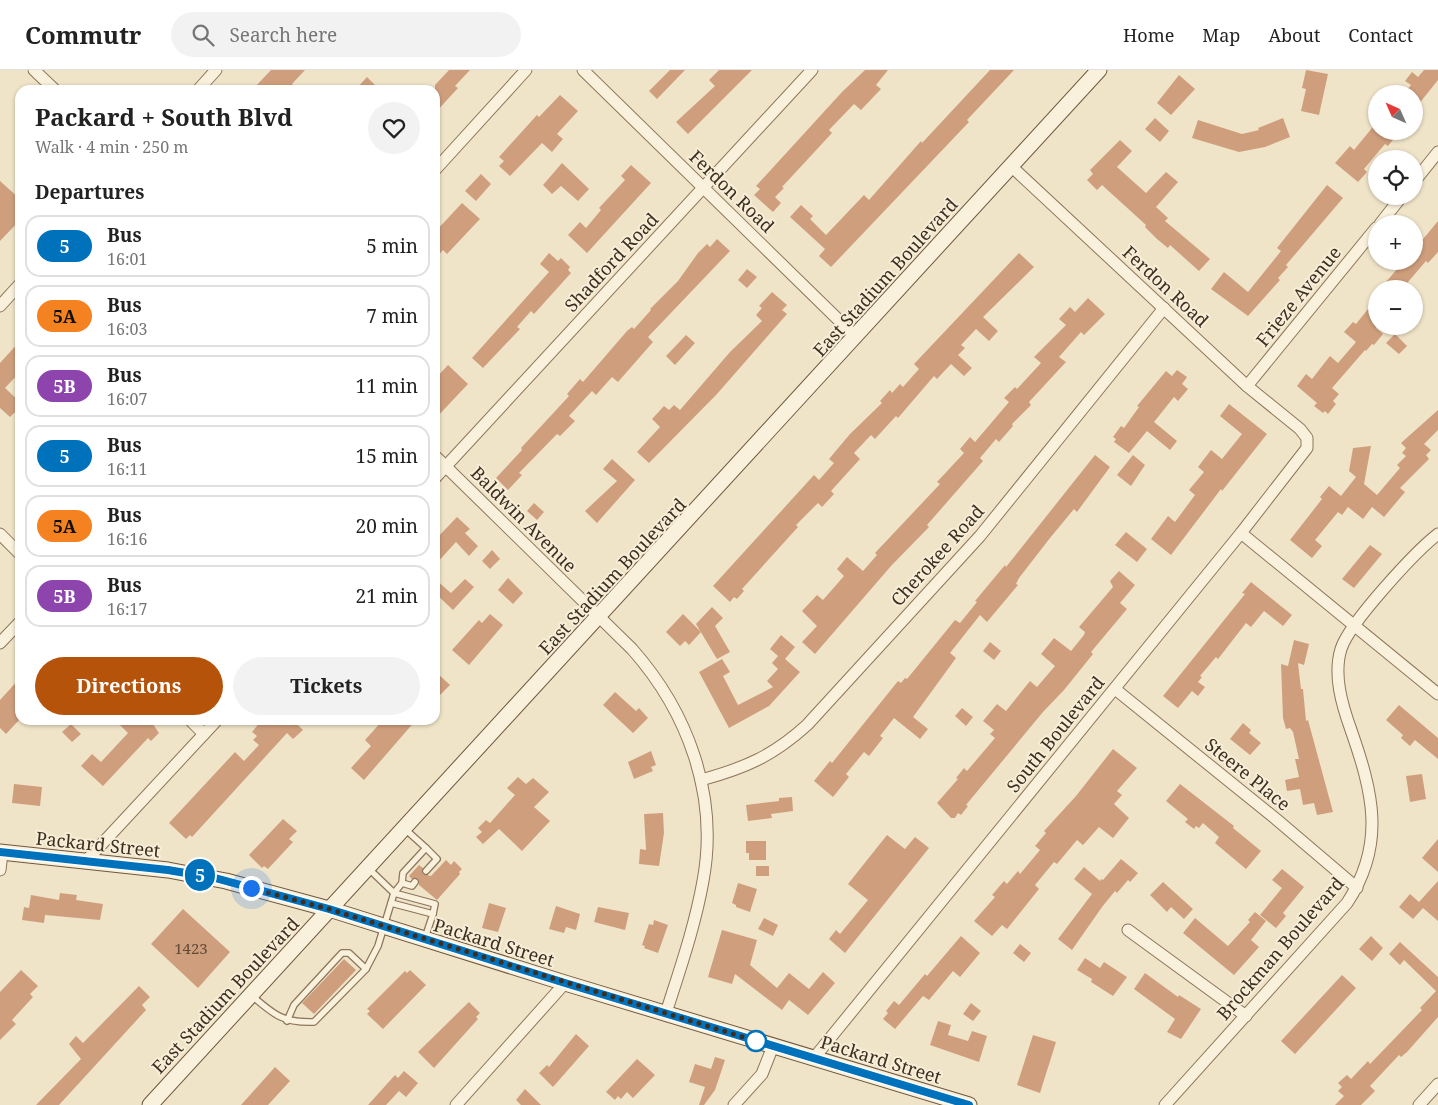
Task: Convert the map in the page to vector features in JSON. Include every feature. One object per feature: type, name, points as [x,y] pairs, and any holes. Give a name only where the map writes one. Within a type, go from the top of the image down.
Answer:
[{"type":"main road","name":"East Stadium Boulevard","points":[[150,1105],[1099,70]]},
{"type":"main road","name":"Packard Street","points":[[1,852],[204,875],[329,909],[565,983],[969,1105]]},
{"type":"street","points":[[34,70],[50,85]]},
{"type":"street","points":[[202,85],[216,70]]},
{"type":"street","points":[[440,165],[526,70]]},
{"type":"street","name":"Ferdon Road","points":[[583,70],[856,337]]},
{"type":"street","name":"Shadford Road","points":[[440,473],[812,70]]},
{"type":"street","points":[[1423,171],[1438,152]]},
{"type":"street","name":"Ferdon Road","points":[[1011,166],[1247,386],[1300,429]]},
{"type":"street","points":[[1387,215],[1395,205]]},
{"type":"street","name":"Frieze Avenue","points":[[1247,386],[1368,238]]},
{"type":"street","points":[[0,306],[15,290]]},
{"type":"street","name":"Cherokee Road","points":[[701,780],[741,769],[764,758],[787,743],[806,725],[980,536],[1164,308]]},
{"type":"street","name":"South Boulevard","points":[[814,1058],[1115,689],[1307,448],[1307,438],[1300,429]]},
{"type":"street","name":"Baldwin Avenue","points":[[440,461],[632,649],[653,673],[662,687],[676,710],[690,740],[701,780],[708,840],[704,880],[694,922],[666,1013]]},
{"type":"street","points":[[1241,533],[1438,694]]},
{"type":"street","points":[[0,534],[15,549]]},
{"type":"street","name":"Brockman Boulevard","points":[[1165,1105],[1347,903],[1357,888],[1373,837],[1372,812],[1366,773],[1343,708],[1338,676],[1341,648],[1355,626],[1406,563],[1421,547],[1438,534]]},
{"type":"street","points":[[0,643],[15,627]]},
{"type":"street","name":"Steere Place","points":[[1115,689],[1276,819],[1357,888]]},
{"type":"street","points":[[195,725],[204,734]]},
{"type":"street","points":[[86,861],[212,725]]},
{"type":"street","points":[[0,870],[1,852]]},
{"type":"street","points":[[1128,930],[1246,1016]]},
{"type":"street","points":[[456,1105],[565,983]]},
{"type":"street","points":[[734,1105],[762,1074],[774,1046]]},
{"type":"street","points":[[1419,1105],[1438,1084]]},
{"type":"lane","points":[[404,828],[437,859],[426,871]]},
{"type":"lane","points":[[251,995],[271,1012],[287,1021],[314,1022],[366,969],[385,927],[394,893],[402,883],[403,873],[426,848]]},
{"type":"lane","points":[[368,868],[394,893],[435,904],[425,940]]},
{"type":"lane","points":[[402,883],[412,886],[415,882]]},
{"type":"lane","points":[[391,904],[433,914]]},
{"type":"lane","points":[[287,1021],[294,1005],[342,953],[349,953],[366,969]]},
{"type":"building","points":[[271,70],[305,70],[293,85],[257,85]]},
{"type":"building","points":[[449,70],[470,70],[455,86],[458,88],[440,108],[440,85],[435,85]]},
{"type":"building","points":[[670,70],[685,70],[657,99],[649,91]]},
{"type":"building","points":[[719,70],[752,70],[688,134],[676,122],[715,86],[709,80]]},
{"type":"building","points":[[865,70],[888,70],[876,85],[881,89],[861,110],[854,104],[829,130],[832,133],[775,197],[781,203],[773,212],[754,195],[760,189],[756,186],[842,92]]},
{"type":"building","points":[[990,70],[1014,70],[967,120],[969,122],[831,267],[819,256],[825,249],[790,217],[801,205],[813,216],[810,219],[826,235],[864,195],[869,200],[921,141],[922,143]]},
{"type":"building","points":[[1306,70],[1328,74],[1319,115],[1301,111],[1306,89],[1302,88]]},
{"type":"building","points":[[1424,70],[1438,70],[1438,80],[1423,99],[1423,85],[1411,85],[1405,81],[1412,72],[1418,77]]},
{"type":"building","points":[[1179,75],[1195,89],[1171,115],[1157,103]]},
{"type":"building","points":[[367,77],[375,85],[360,85]]},
{"type":"building","points":[[560,95],[578,111],[557,134],[563,139],[552,152],[542,143],[510,176],[499,166],[504,161],[499,157],[537,115],[539,117]]},
{"type":"building","points":[[1155,118],[1169,131],[1160,142],[1145,129]]},
{"type":"building","points":[[1283,118],[1290,137],[1265,147],[1239,152],[1192,138],[1198,120],[1242,134],[1259,130],[1258,128]]},
{"type":"building","points":[[1368,133],[1368,140],[1393,140],[1388,146],[1385,144],[1380,150],[1368,150],[1368,164],[1364,169],[1367,172],[1358,182],[1335,163],[1350,146],[1354,150]]},
{"type":"building","points":[[1120,140],[1132,151],[1117,167],[1146,193],[1166,172],[1178,182],[1156,207],[1168,218],[1165,221],[1210,259],[1199,271],[1170,245],[1168,248],[1157,239],[1145,227],[1146,225],[1102,185],[1097,190],[1087,180],[1093,174],[1090,170]]},
{"type":"building","points":[[562,163],[589,189],[578,201],[561,186],[552,194],[543,185]]},
{"type":"building","points":[[631,165],[651,183],[587,253],[568,235],[580,222],[586,228],[601,210],[599,208],[625,180],[621,176]]},
{"type":"building","points":[[481,174],[491,184],[476,201],[465,191]]},
{"type":"building","points":[[0,181],[15,194],[15,225],[0,241]]},
{"type":"building","points":[[1327,185],[1343,198],[1286,265],[1288,267],[1278,278],[1280,280],[1248,316],[1211,289],[1224,272],[1248,292],[1281,251],[1277,248]]},
{"type":"building","points":[[462,203],[480,219],[447,254],[443,250],[440,253],[440,227]]},
{"type":"building","points":[[1438,221],[1438,252],[1428,263],[1426,261],[1423,264],[1423,239]]},
{"type":"building","points":[[717,239],[730,251],[648,337],[653,342],[618,382],[612,377],[596,395],[592,391],[569,416],[575,421],[560,436],[557,434],[519,473],[522,475],[508,490],[496,478],[569,396],[567,394],[580,379],[583,382],[627,331],[632,327],[634,329],[650,309],[678,281],[698,253],[707,244],[710,247]]},
{"type":"building","points":[[549,253],[558,261],[561,258],[570,267],[568,270],[571,273],[534,314],[531,311],[517,327],[520,329],[483,368],[472,358],[549,272],[540,264]]},
{"type":"building","points":[[1019,253],[1034,267],[983,317],[998,331],[989,341],[976,329],[961,345],[965,348],[958,355],[972,368],[964,376],[951,364],[937,379],[934,376],[898,418],[896,416],[875,439],[871,435],[854,453],[860,459],[831,491],[834,494],[822,507],[818,503],[796,525],[798,527],[742,589],[744,591],[737,599],[734,597],[730,602],[713,586],[814,475],[819,480],[834,463],[829,459],[850,434],[882,403],[880,401],[890,390],[892,393],[900,384],[903,387],[919,369],[914,364]]},
{"type":"building","points":[[747,269],[757,277],[747,288],[738,280]]},
{"type":"building","points":[[1396,270],[1418,270],[1410,280],[1388,280]]},
{"type":"building","points":[[772,292],[787,305],[782,310],[787,314],[717,394],[649,463],[637,452],[660,427],[652,419],[664,406],[669,410],[674,405],[680,410],[730,352],[762,321],[756,315],[762,308],[759,306]]},
{"type":"building","points":[[1088,298],[1105,314],[1084,335],[1081,332],[1059,357],[1066,362],[1029,402],[1031,405],[1012,424],[1013,426],[999,442],[996,439],[980,458],[983,461],[927,525],[929,527],[891,566],[815,654],[802,642],[817,626],[802,611],[817,595],[823,600],[844,576],[837,569],[847,557],[863,571],[877,555],[875,553],[940,484],[937,482],[964,453],[960,449],[970,437],[975,442],[1009,402],[1004,398],[1015,387],[1017,389],[1041,363],[1034,357],[1066,325],[1059,319],[1070,307],[1075,312]]},
{"type":"building","points":[[1368,309],[1368,335],[1382,335],[1374,345],[1372,344],[1365,350],[1332,388],[1339,394],[1333,401],[1336,404],[1328,414],[1325,411],[1323,413],[1314,406],[1317,403],[1297,386],[1306,374],[1312,379],[1330,356],[1338,363],[1356,342],[1344,332],[1353,322],[1356,324]]},
{"type":"building","points":[[686,335],[695,343],[675,365],[666,356]]},
{"type":"building","points":[[1396,335],[1407,346],[1399,354],[1386,343]]},
{"type":"building","points":[[15,346],[15,377],[5,388],[15,397],[15,412],[10,417],[0,408],[0,363]]},
{"type":"building","points":[[448,365],[468,384],[440,414],[440,374]]},
{"type":"building","points":[[1177,370],[1187,377],[1182,384],[1188,389],[1178,401],[1174,397],[1154,422],[1177,441],[1170,450],[1147,431],[1129,453],[1114,442],[1116,439],[1113,437],[1121,426],[1124,428],[1139,407],[1137,406],[1166,371],[1172,376]]},
{"type":"building","points":[[1229,404],[1267,434],[1222,491],[1221,489],[1171,555],[1151,539],[1168,516],[1175,522],[1195,495],[1189,490],[1204,472],[1198,467],[1211,450],[1222,459],[1242,434],[1220,416]]},
{"type":"building","points":[[1438,410],[1438,430],[1424,444],[1431,450],[1426,455],[1429,459],[1400,488],[1405,492],[1384,517],[1372,507],[1363,519],[1348,507],[1342,515],[1338,512],[1315,540],[1322,546],[1312,558],[1290,540],[1322,499],[1320,497],[1329,486],[1341,496],[1356,477],[1349,471],[1353,448],[1371,446],[1364,484],[1377,495],[1400,468],[1397,465],[1406,456],[1402,453],[1406,448],[1401,443]]},
{"type":"building","points":[[1095,455],[1110,467],[1077,512],[1074,509],[1050,538],[1019,578],[1016,584],[1018,585],[987,622],[980,615],[950,653],[956,658],[913,717],[928,729],[920,739],[894,718],[880,736],[883,738],[869,756],[864,752],[846,774],[849,777],[833,797],[814,781],[830,761],[832,763],[898,681],[901,683],[905,678],[907,679],[955,620],[960,623],[977,602],[975,601],[1005,565],[1006,567]]},
{"type":"building","points":[[1133,455],[1145,465],[1131,486],[1117,475]]},
{"type":"building","points":[[612,459],[635,480],[597,523],[585,511],[617,481],[603,469]]},
{"type":"building","points":[[534,503],[544,512],[537,520],[527,511]]},
{"type":"building","points":[[457,517],[470,529],[465,533],[478,546],[469,556],[456,542],[440,560],[440,535]]},
{"type":"building","points":[[1126,532],[1147,549],[1137,562],[1115,545]]},
{"type":"building","points":[[1370,545],[1382,554],[1354,588],[1342,579]]},
{"type":"building","points":[[492,550],[500,559],[490,569],[482,561]]},
{"type":"building","points":[[1119,571],[1135,585],[1120,603],[1127,609],[1091,652],[1093,654],[1064,690],[1043,712],[966,805],[968,806],[961,815],[958,813],[955,818],[951,818],[937,803],[958,779],[956,778],[964,768],[967,771],[995,738],[990,734],[994,730],[983,721],[997,704],[1006,711],[1030,681],[1037,687],[1055,666],[1041,654],[1054,638],[1071,651],[1085,632],[1079,627],[1113,587],[1110,581]]},
{"type":"building","points":[[508,578],[523,593],[513,604],[498,590]]},
{"type":"building","points":[[465,579],[474,587],[453,610],[440,598],[440,583],[451,593]]},
{"type":"building","points":[[1251,582],[1292,615],[1283,626],[1264,611],[1251,627],[1246,623],[1218,659],[1216,657],[1200,676],[1202,677],[1198,682],[1205,687],[1198,696],[1192,691],[1178,708],[1163,696],[1245,594],[1242,593]]},
{"type":"building","points":[[712,607],[723,618],[715,626],[730,652],[717,659],[696,624]]},
{"type":"building","points":[[490,614],[503,625],[469,665],[452,650],[479,620],[482,623]]},
{"type":"building","points":[[683,614],[701,632],[689,645],[685,641],[680,646],[666,632]]},
{"type":"building","points":[[781,635],[795,647],[785,659],[800,672],[769,706],[729,728],[699,672],[722,659],[730,672],[723,676],[738,705],[773,687],[767,681],[778,669],[772,663],[778,656],[770,649]]},
{"type":"building","points":[[1294,640],[1309,644],[1304,665],[1298,663],[1301,689],[1303,689],[1306,721],[1308,720],[1333,812],[1317,815],[1314,803],[1303,805],[1300,789],[1287,791],[1285,780],[1299,777],[1295,759],[1299,759],[1293,732],[1290,728],[1286,729],[1283,718],[1281,664],[1288,666]]},
{"type":"building","points":[[990,642],[1001,651],[994,660],[983,651]]},
{"type":"building","points":[[440,676],[450,685],[440,695]]},
{"type":"building","points":[[15,684],[15,724],[6,734],[0,728],[0,700]]},
{"type":"building","points":[[615,692],[636,711],[639,708],[648,718],[633,733],[603,705]]},
{"type":"building","points":[[1399,705],[1438,738],[1438,759],[1415,740],[1410,746],[1401,738],[1403,735],[1386,720]]},
{"type":"building","points":[[962,708],[973,717],[966,726],[955,716]]},
{"type":"building","points":[[1243,723],[1251,730],[1249,733],[1261,743],[1250,755],[1230,739]]},
{"type":"building","points":[[72,725],[81,734],[72,742],[62,732]]},
{"type":"building","points":[[120,725],[153,725],[159,733],[151,741],[148,738],[103,786],[81,766],[92,754],[101,762],[128,733]]},
{"type":"building","points":[[258,725],[298,725],[303,730],[293,739],[287,733],[192,837],[190,835],[186,839],[169,823],[235,752],[244,761],[259,745],[253,740],[257,736],[252,732]]},
{"type":"building","points":[[378,725],[412,725],[364,780],[351,768],[371,746],[365,740]]},
{"type":"building","points":[[1113,749],[1137,768],[1117,791],[1122,795],[1114,804],[1129,818],[1113,838],[1099,827],[1083,845],[1077,840],[1057,864],[1054,862],[1035,885],[1039,889],[1007,929],[1002,925],[992,936],[974,921],[995,897],[992,895],[1004,881],[1007,884],[1018,871],[1020,874],[1040,850],[1035,846],[1046,833],[1044,831],[1076,796]]},
{"type":"building","points":[[651,751],[656,765],[651,767],[653,771],[634,779],[628,762]]},
{"type":"building","points":[[1422,774],[1426,799],[1410,802],[1406,776]]},
{"type":"building","points":[[518,777],[526,784],[533,778],[549,792],[534,807],[550,821],[522,851],[499,829],[483,844],[476,837],[482,832],[478,828],[486,820],[490,823],[515,795],[507,788]]},
{"type":"building","points":[[14,784],[42,787],[40,806],[12,803]]},
{"type":"building","points":[[1180,784],[1234,826],[1233,828],[1261,851],[1246,869],[1215,843],[1219,837],[1203,823],[1199,828],[1196,826],[1194,829],[1185,822],[1188,819],[1166,801]]},
{"type":"building","points":[[792,797],[793,811],[771,814],[772,818],[748,821],[746,805],[779,801],[779,798]]},
{"type":"building","points":[[663,813],[664,833],[659,866],[639,864],[640,849],[646,850],[644,814]]},
{"type":"building","points":[[283,819],[297,831],[289,839],[293,842],[268,869],[264,866],[262,868],[249,855]]},
{"type":"building","points":[[887,835],[905,849],[915,837],[929,848],[845,953],[829,939],[836,930],[840,934],[868,900],[848,884]]},
{"type":"building","points":[[1438,839],[1438,872],[1422,858]]},
{"type":"building","points":[[746,841],[766,841],[766,860],[749,860],[749,853],[746,853]]},
{"type":"building","points":[[1121,859],[1138,873],[1130,882],[1128,880],[1117,893],[1115,891],[1072,950],[1058,939],[1092,894],[1074,879],[1084,867],[1100,881],[1101,879],[1103,880]]},
{"type":"building","points":[[446,860],[451,865],[454,861],[462,869],[459,872],[460,874],[437,900],[419,885],[418,879],[412,879],[409,876],[419,865],[423,868],[423,874],[431,876]]},
{"type":"building","points":[[756,866],[769,866],[769,876],[756,876]]},
{"type":"building","points":[[1282,869],[1304,887],[1283,913],[1286,916],[1276,928],[1260,915],[1282,888],[1272,880]]},
{"type":"building","points":[[1438,881],[1438,921],[1423,908],[1413,919],[1399,907],[1410,894],[1419,902]]},
{"type":"building","points":[[1163,882],[1193,909],[1184,919],[1171,907],[1167,912],[1150,895]]},
{"type":"building","points":[[738,883],[757,889],[750,912],[736,907],[732,903]]},
{"type":"building","points":[[60,893],[77,895],[76,900],[103,904],[100,920],[45,915],[44,923],[22,920],[24,907],[29,908],[31,895],[59,900]]},
{"type":"building","points":[[489,903],[506,908],[498,932],[482,928]]},
{"type":"building","points":[[556,906],[580,914],[576,930],[566,927],[564,933],[549,929]]},
{"type":"building","points":[[598,907],[629,913],[625,930],[594,922]]},
{"type":"building","points":[[183,909],[230,952],[198,988],[151,944]]},
{"type":"building","points":[[1255,912],[1266,921],[1251,940],[1259,947],[1234,975],[1183,933],[1195,918],[1228,946],[1250,922],[1248,920]]},
{"type":"building","points":[[764,918],[778,925],[773,936],[758,929]]},
{"type":"building","points":[[654,920],[668,925],[658,953],[644,948],[645,946],[642,945],[649,924],[653,925]]},
{"type":"building","points":[[722,930],[757,940],[750,965],[777,988],[789,973],[809,989],[823,972],[835,983],[808,1015],[789,1000],[782,1010],[735,974],[732,984],[708,977]]},
{"type":"building","points":[[961,936],[980,953],[960,977],[953,971],[929,1000],[923,996],[895,1029],[883,1019],[888,1013],[886,1011],[894,1001],[899,1005]]},
{"type":"building","points":[[1371,936],[1383,948],[1372,961],[1359,949]]},
{"type":"building","points":[[1400,942],[1438,977],[1438,1017],[1407,1052],[1401,1057],[1399,1055],[1370,1086],[1375,1091],[1361,1105],[1335,1105],[1344,1096],[1338,1091],[1342,1087],[1338,1083],[1347,1075],[1351,1079],[1368,1061],[1370,1064],[1422,1010],[1420,1008],[1436,991],[1404,960],[1400,965],[1389,954]]},
{"type":"building","points":[[1020,944],[1031,953],[1024,962],[1013,953]]},
{"type":"building","points":[[1085,958],[1100,968],[1104,962],[1127,977],[1113,996],[1091,982],[1092,979],[1077,970]]},
{"type":"building","points":[[344,959],[356,970],[314,1014],[302,1003]]},
{"type":"building","points":[[21,970],[38,986],[30,994],[33,997],[12,1020],[16,1024],[0,1040],[0,992]]},
{"type":"building","points":[[410,970],[426,985],[383,1029],[367,1014],[370,1011],[367,1009],[405,971],[407,973]]},
{"type":"building","points":[[1145,973],[1178,997],[1179,995],[1201,1009],[1181,1039],[1167,1032],[1175,1019],[1134,989]]},
{"type":"building","points":[[1342,975],[1356,988],[1295,1054],[1281,1041]]},
{"type":"building","points":[[139,986],[150,997],[142,1005],[146,1010],[59,1105],[36,1105],[81,1059],[69,1044],[76,1036],[83,1043]]},
{"type":"building","points":[[469,1002],[480,1013],[476,1017],[478,1019],[434,1068],[418,1052]]},
{"type":"building","points":[[971,1003],[981,1011],[973,1021],[963,1014]]},
{"type":"building","points":[[938,1021],[951,1025],[948,1035],[968,1041],[972,1031],[987,1036],[979,1062],[930,1045]]},
{"type":"building","points":[[576,1034],[589,1046],[553,1087],[539,1073],[547,1065],[549,1067]]},
{"type":"building","points":[[1033,1035],[1056,1042],[1040,1093],[1017,1085]]},
{"type":"building","points":[[715,1057],[725,1060],[715,1090],[704,1105],[699,1105],[705,1087],[689,1082],[695,1064],[711,1069]]},
{"type":"building","points":[[637,1059],[655,1075],[633,1098],[627,1092],[621,1099],[618,1096],[615,1100],[606,1092]]},
{"type":"building","points":[[275,1067],[290,1081],[268,1105],[241,1105]]},
{"type":"building","points":[[404,1071],[418,1083],[406,1097],[399,1091],[386,1105],[368,1105],[395,1075],[398,1078]]},
{"type":"building","points":[[525,1089],[541,1105],[521,1105],[516,1100]]},
{"type":"bus line","name":"5","points":[[0,852],[204,875],[329,909],[565,983],[969,1105]]},
{"type":"route","points":[[251,888],[329,909],[756,1041]]}]
